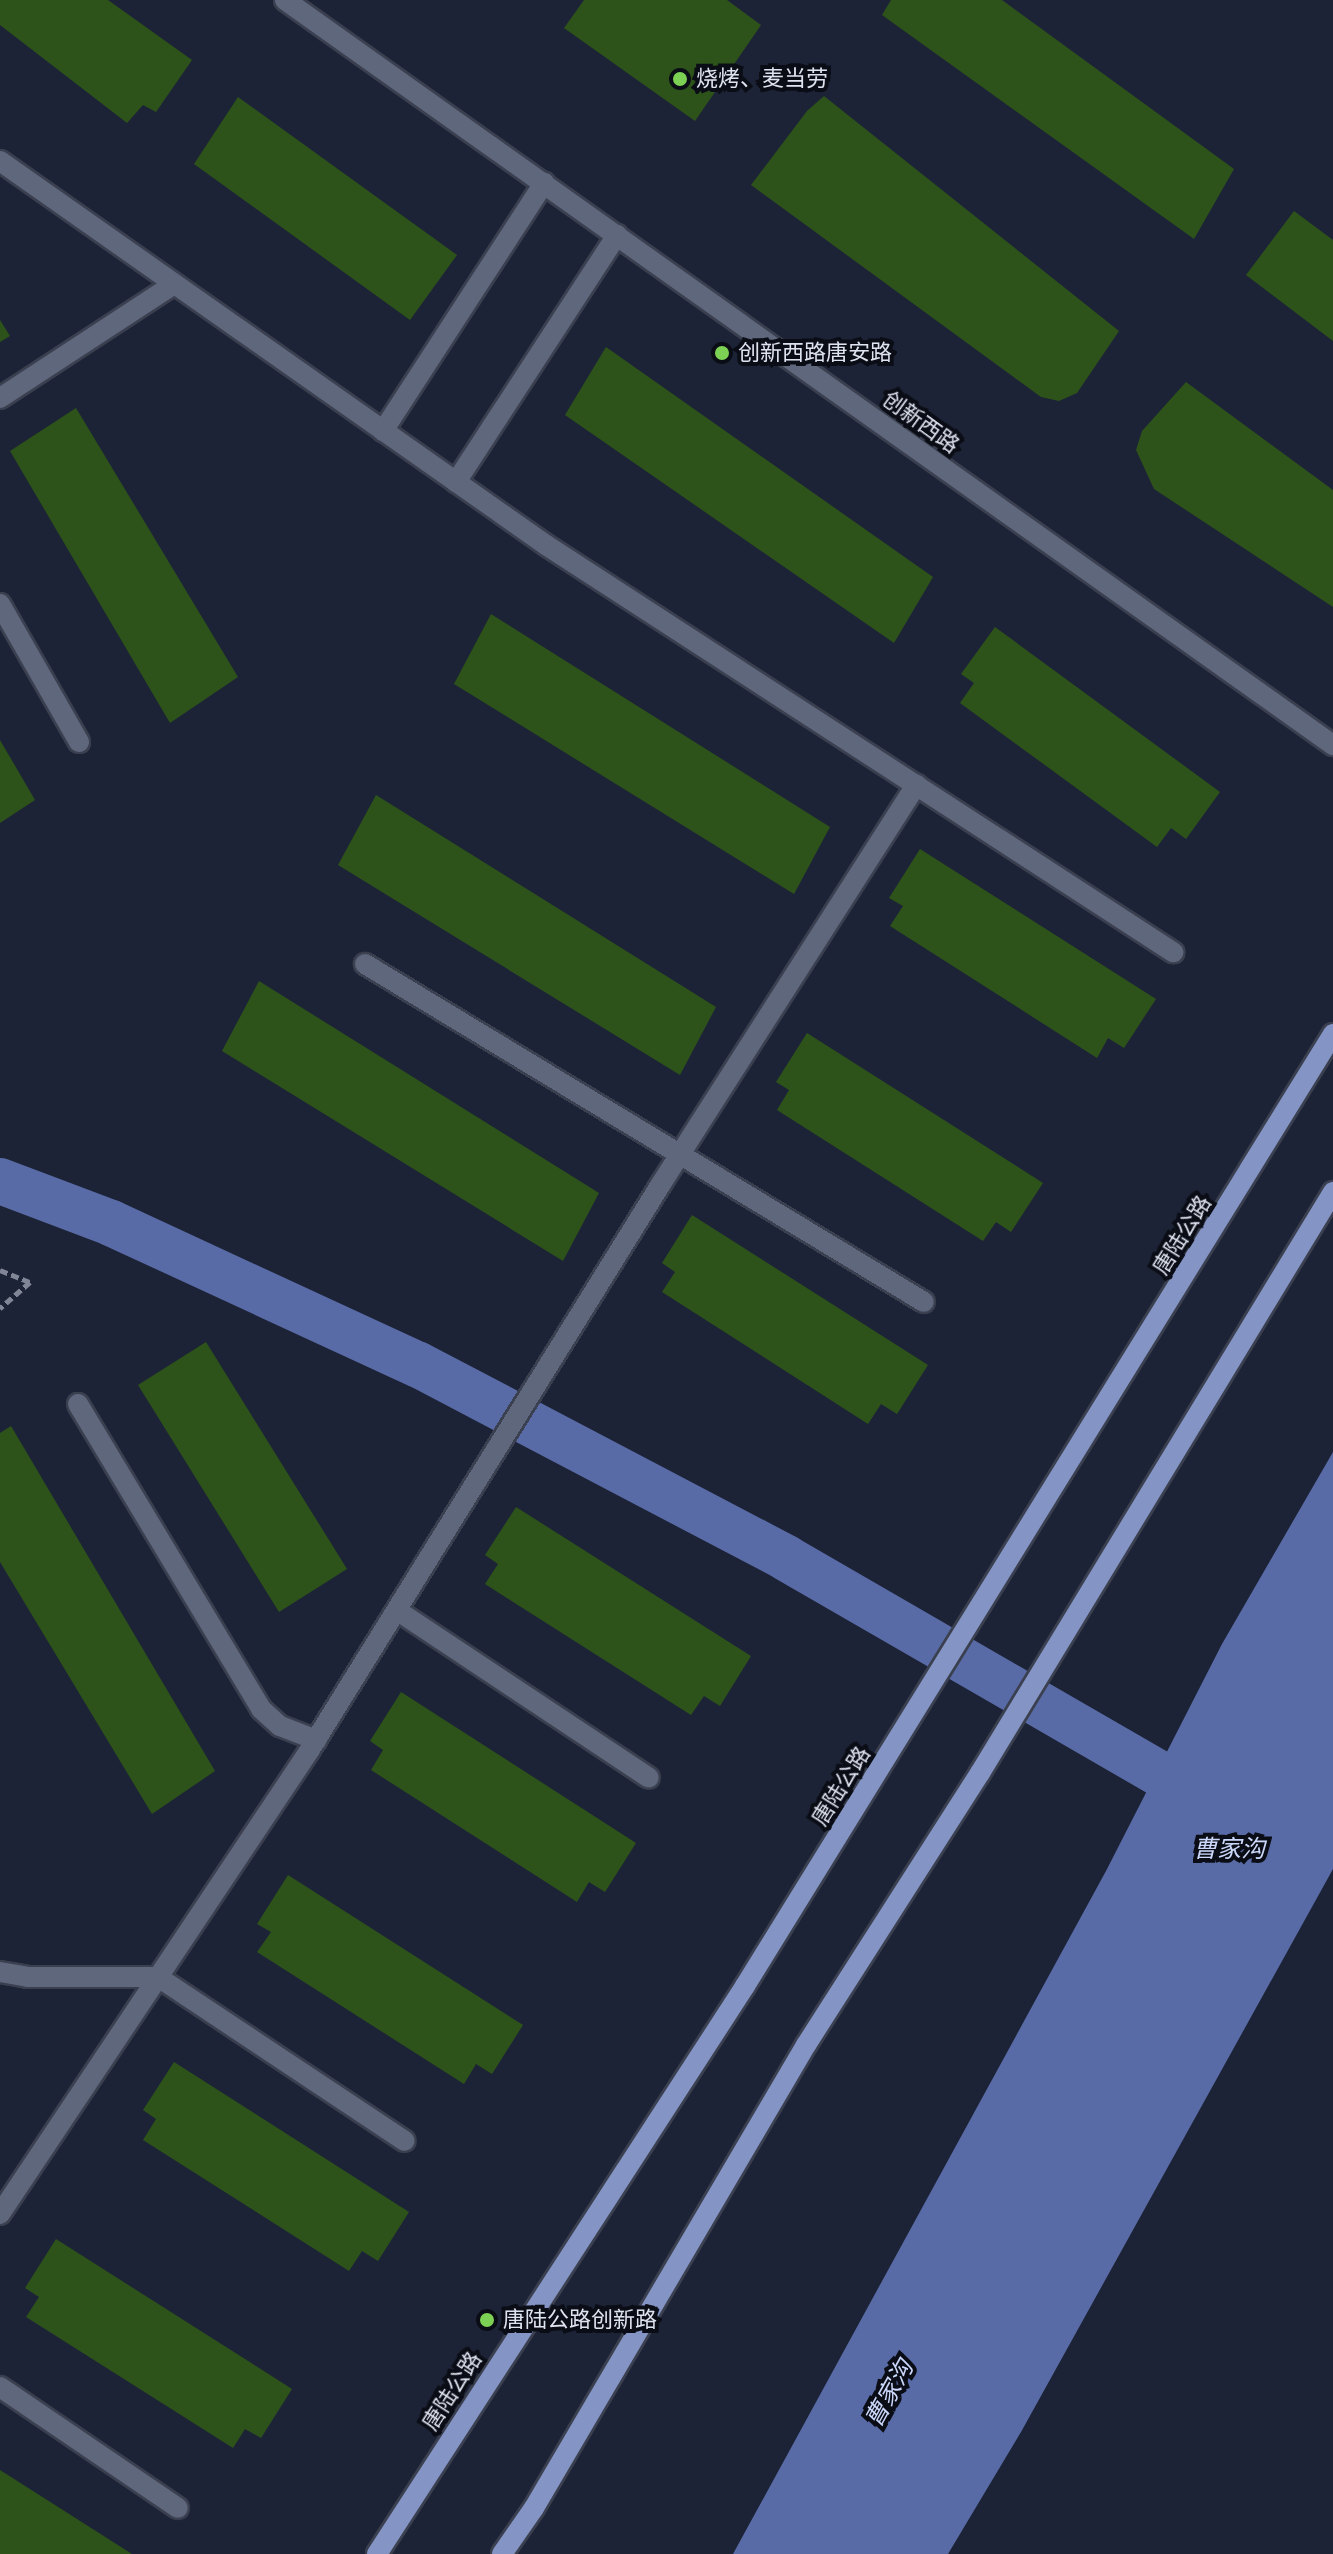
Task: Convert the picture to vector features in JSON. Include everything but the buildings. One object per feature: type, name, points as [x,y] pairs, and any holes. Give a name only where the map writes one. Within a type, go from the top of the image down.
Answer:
[{"type":"main road","name":"唐陆公路","points":[[377,2554],[745,1986],[1333,1034]]},
{"type":"main road","points":[[502,2554],[534,2508],[806,2045],[980,1773],[1333,1192]]},
{"type":"street","name":"创新西路","points":[[285,0],[1333,745]]},
{"type":"street","points":[[0,161],[546,545],[1173,952]]},
{"type":"street","points":[[383,431],[544,183]]},
{"type":"street","points":[[456,482],[617,235]]},
{"type":"street","points":[[0,398],[173,285]]},
{"type":"street","points":[[0,604],[79,742]]},
{"type":"street","points":[[0,2214],[316,1740],[455,1521],[678,1156],[916,785]]},
{"type":"street","points":[[365,964],[924,1302]]},
{"type":"street","points":[[78,1404],[261,1709],[280,1726],[316,1740]]},
{"type":"street","points":[[398,1611],[649,1778]]},
{"type":"street","points":[[0,1972],[27,1977],[158,1977],[405,2141]]},
{"type":"street","points":[[0,2387],[178,2508]]},
{"type":"path","points":[[0,1270],[30,1282],[0,1308]]},
{"type":"water","name":"曹家沟","points":[[1333,1452],[1333,1869],[1021,2432],[948,2554],[733,2554],[1106,1871],[1222,1644]]},
{"type":"waterway","points":[[0,1181],[111,1223],[419,1365],[786,1558],[1210,1803]]},
{"type":"place","name":"烧烤、麦当劳","points":[[680,79]]},
{"type":"place","name":"创新西路唐安路","points":[[722,353]]},
{"type":"place","name":"唐陆公路创新路","points":[[487,2320]]}]
